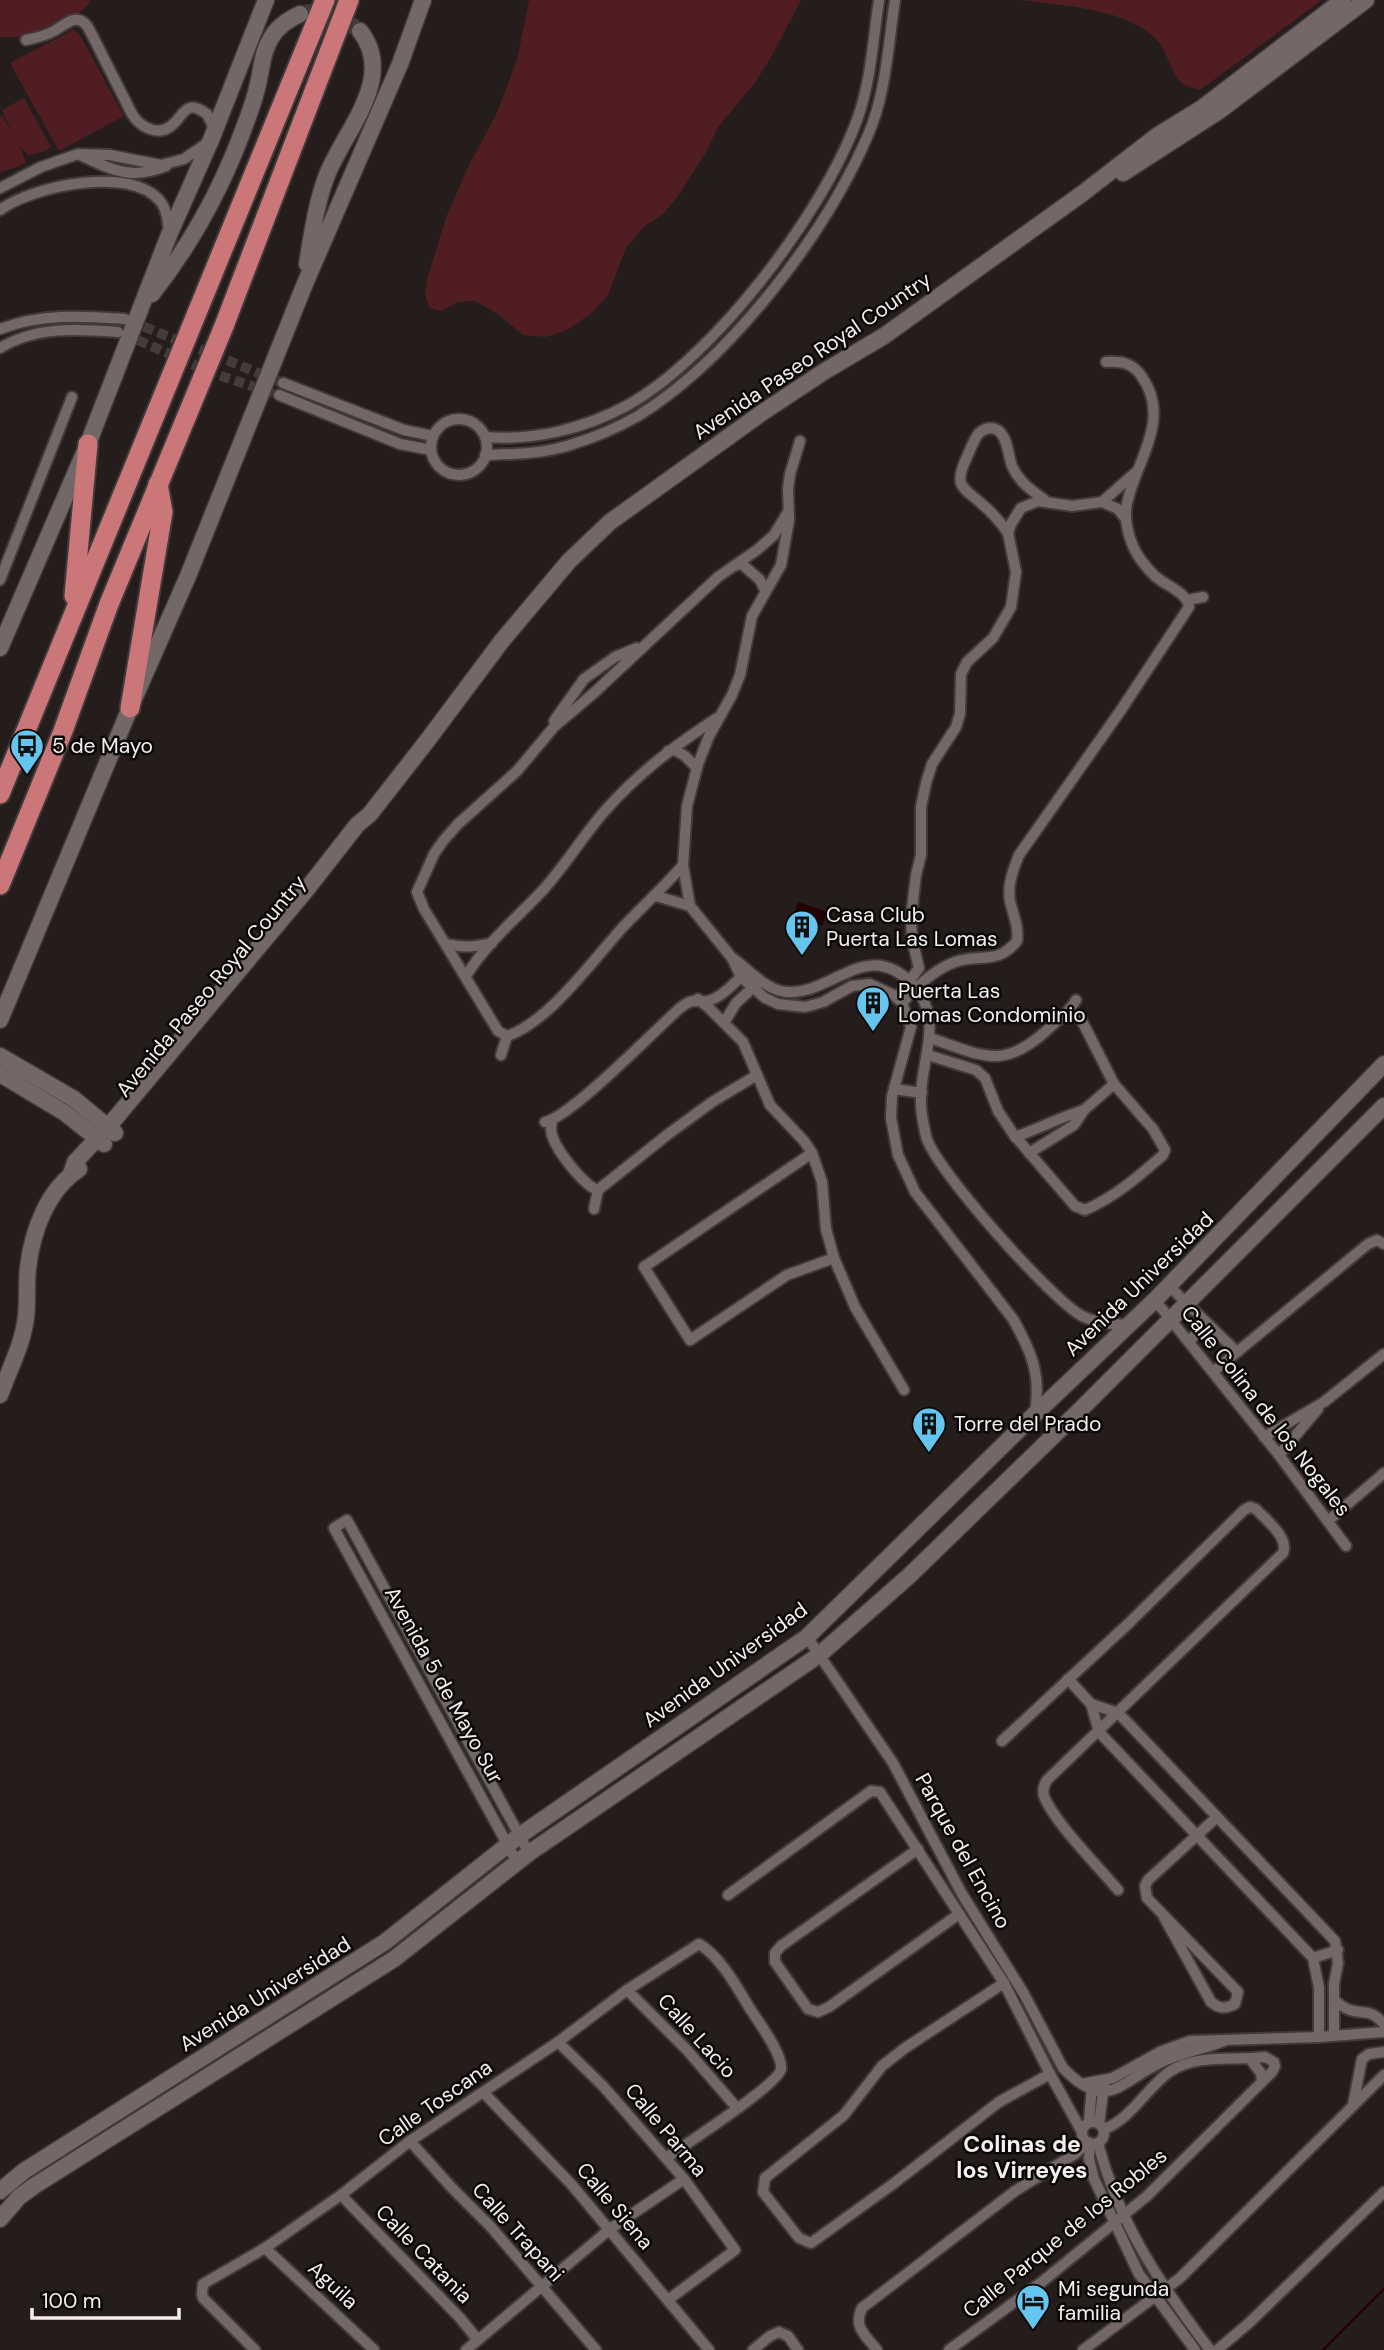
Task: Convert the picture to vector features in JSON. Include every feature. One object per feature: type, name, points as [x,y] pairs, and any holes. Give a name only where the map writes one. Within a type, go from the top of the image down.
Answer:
[{"type":"highway","points":[[0,794],[325,0]]},
{"type":"highway","points":[[0,885],[63,731],[109,604],[224,326],[349,0]]},
{"type":"highway","points":[[72,618],[88,444]]},
{"type":"highway","points":[[130,708],[163,512],[158,483]]},
{"type":"main road","points":[[0,648],[88,444],[169,235],[213,135],[266,0]]},
{"type":"main road","points":[[0,1020],[188,576],[304,286],[400,64],[424,0]]},
{"type":"main road","points":[[1324,23],[1342,0]]},
{"type":"main road","points":[[1324,23],[1366,0]]},
{"type":"main road","points":[[141,308],[172,268],[226,174],[246,124],[258,84],[263,54],[271,38],[287,20],[300,14]]},
{"type":"main road","name":"Avenida Paseo Royal Country","points":[[0,1395],[24,1330],[28,1268],[33,1240],[52,1196],[71,1174],[81,1167],[363,829],[370,814],[501,642],[569,561],[610,522],[763,412],[825,370],[884,336],[1083,193],[1103,186],[1219,111],[1324,23]]},
{"type":"main road","points":[[304,286],[313,229],[327,174],[369,92],[372,63],[369,45],[360,31]]},
{"type":"main road","points":[[0,1056],[70,1106],[106,1136]]},
{"type":"main road","name":"Avenida Universidad","points":[[0,2191],[24,2171],[385,1942],[513,1840],[807,1637],[1035,1413],[1155,1300],[1384,1064]]},
{"type":"main road","points":[[0,1074],[70,1106]]},
{"type":"main road","name":"Avenida Universidad","points":[[0,2219],[19,2197],[34,2186],[394,1959],[523,1858],[819,1654],[909,1576],[1187,1304],[1384,1106]]},
{"type":"street","points":[[485,437],[535,437],[565,430],[628,405],[660,383],[720,328],[782,253],[839,162],[866,91],[879,0]]},
{"type":"street","points":[[485,455],[538,453],[569,446],[636,417],[670,394],[698,369],[761,304],[821,221],[868,135],[879,101],[895,0]]},
{"type":"street","points":[[26,40],[52,32],[71,19],[80,20],[88,27],[132,114],[142,126],[163,130],[170,127],[185,110],[195,108],[207,114],[213,135],[184,159],[150,172],[131,173],[104,168],[78,154]]},
{"type":"street","points":[[0,188],[41,167],[78,154],[110,155],[152,164],[172,163]]},
{"type":"street","points":[[128,185],[131,173]]},
{"type":"street","points":[[0,210],[30,194],[52,187],[87,182],[128,185],[143,189],[160,200],[167,215],[169,235]]},
{"type":"street","points":[[0,329],[24,321],[68,315],[125,319]]},
{"type":"street","points":[[0,348],[32,335],[68,329],[118,332]]},
{"type":"street","points":[[1105,362],[1120,361],[1130,365],[1148,385],[1153,401],[1151,440],[1128,499],[1125,518]]},
{"type":"street","points":[[283,383],[404,430],[433,436]]},
{"type":"street","points":[[279,395],[400,444],[431,450]]},
{"type":"street","points":[[0,580],[72,397]]},
{"type":"street","points":[[460,419],[475,424],[485,437],[485,455],[471,472],[455,474],[439,466],[431,450],[433,436],[444,423],[460,419]]},
{"type":"street","points":[[900,1001],[913,985],[919,968],[912,939],[911,917],[921,855],[921,807],[926,783],[932,764],[956,727],[960,714],[961,674],[967,662],[993,638],[1011,607],[1016,572],[1008,533],[991,512],[965,492],[961,485],[964,464],[978,435],[988,428],[1000,432],[1005,439],[1013,468],[1021,480],[1031,491],[1048,502]]},
{"type":"street","points":[[800,441],[790,474],[786,545],[781,565],[752,616],[740,676],[709,736],[687,806],[683,865],[690,906],[757,984],[765,998],[792,1007],[805,1007],[823,1002],[860,984],[882,988],[900,1001],[911,1027],[894,1089],[891,1118],[898,1155],[915,1192],[1013,1319],[1026,1341],[1035,1364],[1039,1391],[1035,1413]]},
{"type":"street","points":[[1102,502],[1139,470]]},
{"type":"street","points":[[913,985],[956,961],[988,959],[1000,955],[1017,941],[1018,929],[1009,897],[1010,878],[1019,855],[1189,607],[1188,600],[1154,575],[1142,561],[1132,543],[1125,518],[1118,509],[1102,502],[1072,506],[1038,501],[1021,508],[1008,533]]},
{"type":"street","points":[[537,745],[718,577],[774,535],[788,512]]},
{"type":"street","points":[[734,566],[742,565],[751,571],[765,590]]},
{"type":"street","points":[[1188,600],[1203,597]]},
{"type":"street","points":[[646,644],[615,657],[584,679],[517,771],[443,841],[417,892],[424,909],[498,1031],[507,1036],[518,1033],[569,989],[683,865]]},
{"type":"street","points":[[466,976],[492,942],[550,882],[604,813],[655,761],[720,717]]},
{"type":"street","points":[[668,751],[675,750],[697,768]]},
{"type":"street","points":[[656,896],[690,906]]},
{"type":"street","points":[[447,944],[473,947],[492,942]]},
{"type":"street","points":[[757,984],[785,992],[799,992],[869,965],[887,968],[913,985],[927,1009],[931,1025],[921,1104],[927,1140],[941,1165],[1040,1281],[1066,1305],[1082,1316],[1104,1323],[1128,1325]]},
{"type":"street","points":[[598,1190],[587,1185],[553,1139],[549,1121],[576,1103],[690,1000],[710,1001],[745,973]]},
{"type":"street","points":[[724,1023],[736,1003],[757,984]]},
{"type":"street","points":[[698,999],[743,1042],[770,1104],[812,1153],[821,1182],[826,1229],[834,1258],[855,1307],[904,1390]]},
{"type":"street","points":[[930,1038],[978,1054],[1006,1056],[1024,1049],[1070,1011],[1076,1000]]},
{"type":"street","points":[[928,1055],[976,1070],[985,1078],[998,1111],[1015,1137],[1075,1206],[1085,1210],[1102,1202],[1145,1171],[1165,1150],[1153,1129],[1114,1084],[1080,1017],[1070,1011]]},
{"type":"street","points":[[501,1055],[507,1036]]},
{"type":"street","points":[[976,1070],[978,1054]]},
{"type":"street","points":[[594,1209],[598,1190],[712,1102],[757,1075]]},
{"type":"street","points":[[1029,1153],[1074,1125],[1084,1110],[1114,1084]]},
{"type":"street","points":[[894,1089],[922,1093]]},
{"type":"street","points":[[1015,1137],[1084,1110]]},
{"type":"street","points":[[812,1153],[641,1267],[688,1345],[787,1275],[834,1258]]},
{"type":"street","points":[[1214,1371],[1368,1244],[1381,1242]]},
{"type":"street","name":"Calle Colina de los Nogales","points":[[1169,1286],[1237,1352]]},
{"type":"street","name":"Calle Colina de los Nogales","points":[[1155,1300],[1214,1371],[1346,1546]]},
{"type":"street","points":[[1189,1341],[1207,1323]]},
{"type":"street","points":[[1264,1437],[1324,1402],[1384,1354]]},
{"type":"street","points":[[1279,1455],[1324,1402]]},
{"type":"street","points":[[1328,1521],[1384,1473]]},
{"type":"street","points":[[1002,1741],[1244,1510],[1250,1507],[1256,1509],[1283,1540],[1283,1553],[1100,1732],[1047,1780],[1043,1788],[1044,1796],[1063,1824],[1118,1890]]},
{"type":"street","name":"Avenida 5 de Mayo Sur","points":[[513,1840],[347,1520],[334,1528],[523,1858]]},
{"type":"street","name":"Parque del Encino","points":[[807,1637],[893,1763],[961,1894],[1024,1994],[1063,2068],[1095,2086]]},
{"type":"street","points":[[1068,1679],[1091,1704],[1100,1732],[1313,1958],[1318,1988],[1319,2037]]},
{"type":"street","points":[[1091,1704],[1118,1713],[1335,1941],[1338,1950],[1334,2035]]},
{"type":"street","points":[[728,1895],[871,1791],[880,1792],[1004,1983],[1050,2074],[1103,2137],[1015,2191],[862,2308],[857,2318],[859,2327],[877,2350]]},
{"type":"street","points":[[1164,1917],[1212,2002],[1217,2007],[1225,2008],[1235,2004],[1238,1992],[1147,1898],[1145,1886],[1217,1817]]},
{"type":"street","points":[[918,1849],[781,1946],[775,1953],[775,1962],[808,2009],[818,2012],[829,2007],[959,1914]]},
{"type":"street","name":"Calle Toscana","points":[[256,2350],[208,2304],[202,2294],[203,2284],[265,2248],[341,2195],[410,2141],[558,2042],[627,1990],[699,1944],[731,1977],[779,2058],[781,2069],[777,2077],[737,2108]]},
{"type":"street","points":[[1313,1958],[1338,1950]]},
{"type":"street","points":[[1004,1983],[890,2060],[864,2087],[844,2115],[765,2178],[763,2192],[799,2238],[811,2243],[999,2102],[1050,2074]]},
{"type":"street","name":"Calle Lacio","points":[[627,1990],[686,2049],[737,2108]]},
{"type":"street","points":[[1334,2000],[1349,2010],[1367,2011],[1376,2015],[1384,2024]]},
{"type":"street","points":[[1195,2350],[1139,2274],[1094,2179],[1089,2159],[1094,2127],[1095,2086],[1122,2087],[1163,2061],[1224,2041],[1384,2032]]},
{"type":"street","name":"Calle Parma","points":[[558,2042],[603,2086],[684,2179],[735,2250],[668,2300]]},
{"type":"street","points":[[1353,2105],[1362,2059],[1369,2054],[1384,2052]]},
{"type":"street","points":[[1094,2127],[1121,2121],[1155,2084],[1191,2061],[1265,2057],[1274,2062],[1275,2066],[1262,2082]]},
{"type":"street","points":[[1251,2059],[1261,2073],[1262,2082]]},
{"type":"street","points":[[1083,2350],[1180,2278],[1384,2075]]},
{"type":"street","name":"Calle Parque de los Robles","points":[[949,2350],[1043,2281],[1114,2224],[1203,2142],[1262,2082]]},
{"type":"street","name":"Calle Siena","points":[[484,2093],[545,2155],[610,2229],[709,2350]]},
{"type":"street","points":[[666,2158],[737,2108]]},
{"type":"street","name":"Calle Trapani","points":[[410,2141],[491,2227],[596,2350]]},
{"type":"street","points":[[1092,2143],[1150,2267],[1210,2350]]},
{"type":"street","points":[[467,2350],[610,2229],[684,2179]]},
{"type":"street","points":[[1217,2350],[1249,2323],[1384,2192]]},
{"type":"street","name":"Calle Catania","points":[[341,2195],[478,2340]]},
{"type":"street","name":"Aguila","points":[[265,2248],[374,2350]]},
{"type":"street","points":[[753,2350],[769,2336],[779,2332],[788,2336],[798,2350]]},
{"type":"shaded area","points":[[0,0],[91,0],[75,16],[50,28],[23,36],[0,37]]},
{"type":"shaded area","points":[[529,0],[801,0],[770,59],[754,84],[718,127],[706,152],[678,196],[664,213],[644,227],[626,248],[608,295],[593,312],[569,329],[546,337],[523,335],[498,314],[475,301],[457,302],[442,311],[429,308],[425,293],[447,215],[469,165],[496,115],[517,60]]},
{"type":"shaded area","points":[[1021,0],[1322,0],[1200,90],[1180,81],[1159,43],[1147,31],[1132,22],[1076,7]]},
{"type":"shaded area","points":[[73,30],[79,33],[124,116],[59,151],[10,63]]},
{"type":"shaded area","points":[[24,98],[51,147],[28,155],[20,146],[26,163],[0,173],[0,116],[11,131],[2,110]]},
{"type":"shaded area","points":[[798,902],[827,912],[822,926],[793,916]]},
{"type":"waterway","points":[[1323,2350],[1384,2289]]},
{"type":"tunnel","points":[[300,14],[316,12],[332,15],[360,31]]},
{"type":"tunnel","points":[[130,321],[283,383]]},
{"type":"tunnel","points":[[124,334],[215,374],[279,395]]},
{"type":"place","name":"5 de Mayo","points":[[27,776]]},
{"type":"place","name":"Casa Club Puerta Las Lomas","points":[[802,957]]},
{"type":"place","name":"Puerta Las Lomas Condominio","points":[[873,1033]]},
{"type":"place","name":"Torre del Prado","points":[[929,1454]]},
{"type":"place","name":"Mi segunda familia","points":[[1033,2331]]},
{"type":"district","name":"Colinas de los Virreyes","points":[[1022,2157]]}]
